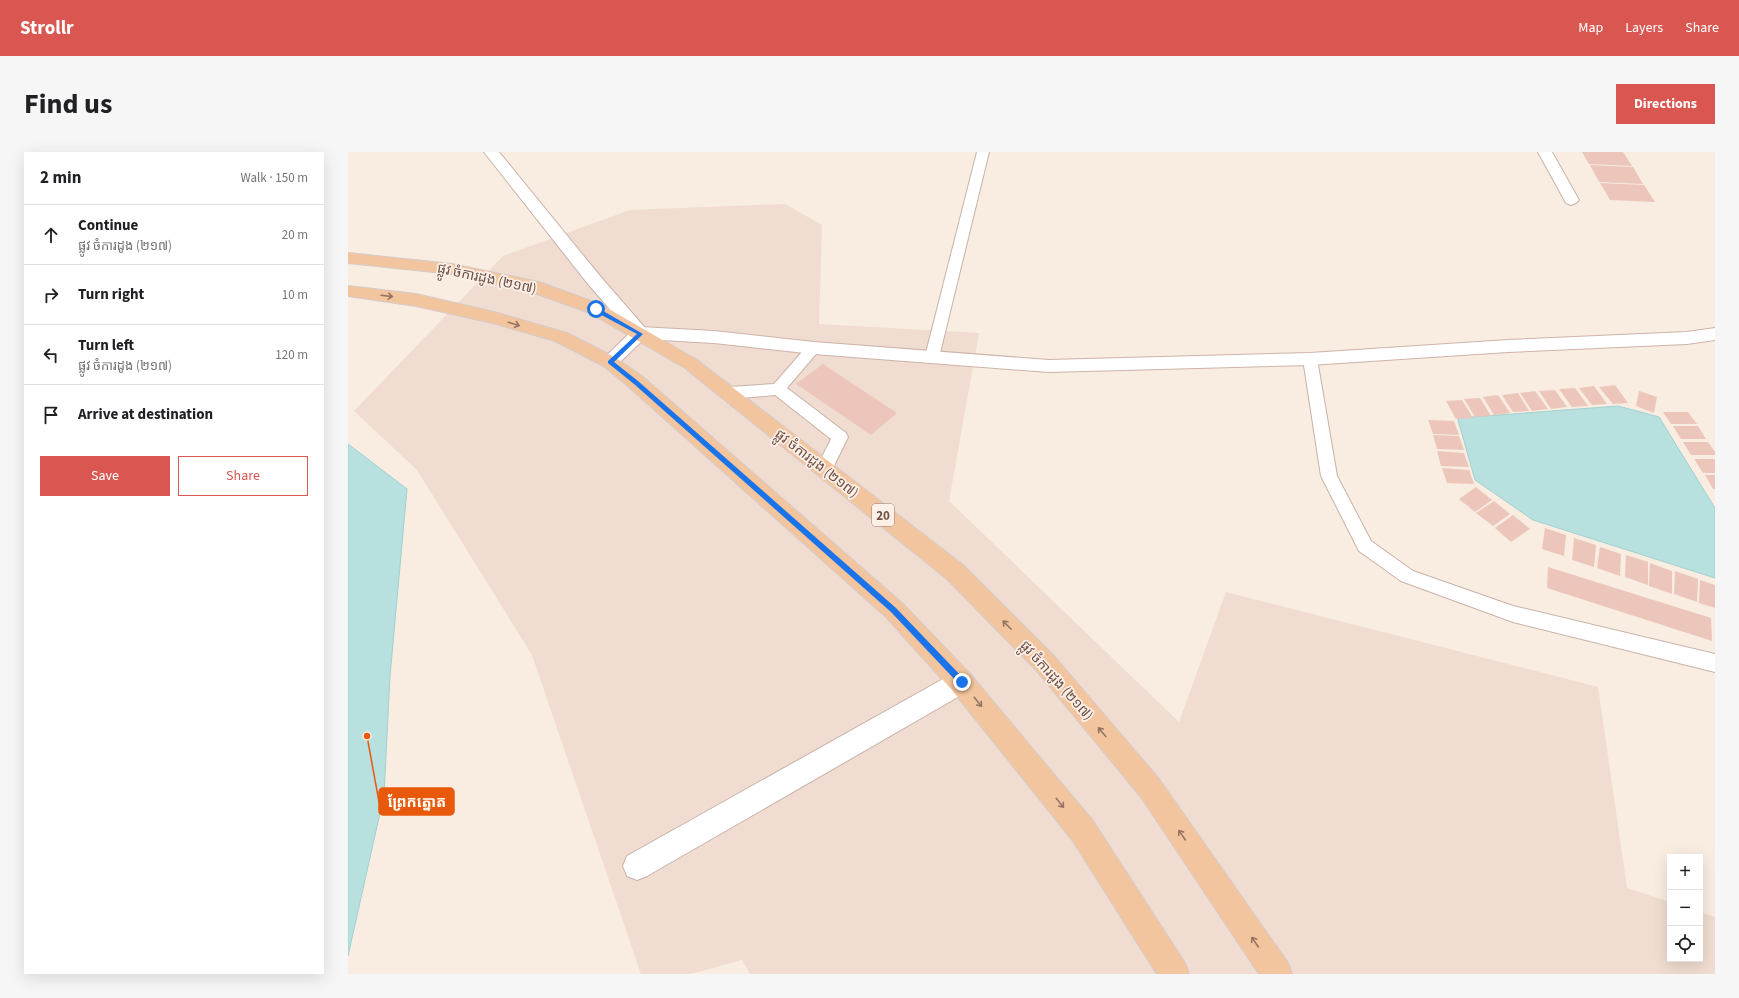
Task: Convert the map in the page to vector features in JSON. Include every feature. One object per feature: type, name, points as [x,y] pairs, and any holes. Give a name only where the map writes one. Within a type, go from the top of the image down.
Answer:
[{"type":"main road","name":"ផ្លូវ ចំការដូង (២១៧)","points":[[348,258],[452,268],[533,286],[596,309],[691,364],[955,572],[1045,663],[1150,788],[1277,974]]},
{"type":"main road","points":[[348,291],[416,300],[494,318],[560,337],[610,362],[636,382],[894,610],[962,682],[1083,831],[1174,974]]},
{"type":"street","points":[[491,152],[594,280],[640,334]]},
{"type":"street","points":[[1545,152],[1570,200]]},
{"type":"street","points":[[610,362],[640,334],[714,337],[814,348],[1049,366],[1310,358],[1508,346],[1687,338],[1715,334]]},
{"type":"street","points":[[637,866],[962,682]]},
{"type":"lane","points":[[932,357],[982,152]]},
{"type":"lane","points":[[778,389],[814,348]]},
{"type":"lane","points":[[1310,358],[1329,476],[1365,546],[1407,576],[1513,614],[1715,663]]},
{"type":"lane","points":[[728,393],[778,389],[840,437],[824,469]]},
{"type":"shaded area","points":[[785,204],[822,225],[819,324],[979,333],[949,501],[1179,722],[1226,592],[1598,687],[1627,888],[1667,901],[1667,962],[1703,962],[1703,913],[1715,917],[1715,974],[750,974],[742,960],[691,974],[641,974],[532,655],[417,470],[354,411],[503,256],[630,210]]},
{"type":"water","points":[[1618,406],[1659,417],[1715,508],[1715,578],[1533,520],[1475,480],[1458,420],[1459,418]]},
{"type":"water","points":[[348,444],[407,489],[390,676],[384,795],[348,956]]},
{"type":"building","points":[[1582,152],[1623,152],[1632,166],[1589,164]]},
{"type":"building","points":[[1590,165],[1633,167],[1643,184],[1599,182]]},
{"type":"building","points":[[1600,183],[1644,185],[1655,202],[1610,200]]},
{"type":"building","points":[[823,364],[897,413],[871,435],[796,384]]},
{"type":"building","points":[[1615,385],[1628,403],[1613,404],[1599,387]]},
{"type":"building","points":[[1594,386],[1607,404],[1592,405],[1579,388]]},
{"type":"building","points":[[1575,388],[1588,406],[1572,407],[1559,389]]},
{"type":"building","points":[[1555,390],[1567,407],[1551,409],[1539,391]]},
{"type":"building","points":[[1535,391],[1548,409],[1532,411],[1520,393]]},
{"type":"building","points":[[1639,391],[1657,397],[1654,413],[1636,406]]},
{"type":"building","points":[[1518,393],[1529,411],[1513,412],[1502,395]]},
{"type":"building","points":[[1498,395],[1510,413],[1494,415],[1483,397]]},
{"type":"building","points":[[1480,398],[1491,416],[1475,417],[1464,399]]},
{"type":"building","points":[[1462,400],[1473,418],[1456,419],[1446,401]]},
{"type":"building","points":[[1663,412],[1688,412],[1697,424],[1671,424]]},
{"type":"building","points":[[1428,420],[1454,421],[1459,435],[1433,434]]},
{"type":"building","points":[[1673,426],[1698,426],[1706,439],[1681,439]]},
{"type":"building","points":[[1433,435],[1459,436],[1464,450],[1437,449]]},
{"type":"building","points":[[1683,442],[1708,442],[1715,452],[1715,455],[1691,455]]},
{"type":"building","points":[[1437,451],[1464,453],[1469,467],[1441,466]]},
{"type":"building","points":[[1694,459],[1715,459],[1715,473],[1703,473]]},
{"type":"building","points":[[1442,468],[1469,470],[1474,484],[1447,483]]},
{"type":"building","points":[[1705,475],[1715,475],[1715,489],[1713,489]]},
{"type":"building","points":[[1476,487],[1492,500],[1475,512],[1459,499]]},
{"type":"building","points":[[1494,501],[1510,514],[1493,526],[1476,513]]},
{"type":"building","points":[[1513,515],[1530,529],[1511,542],[1495,528]]},
{"type":"building","points":[[1545,528],[1566,535],[1564,556],[1542,549]]},
{"type":"building","points":[[1574,538],[1596,545],[1594,567],[1572,560]]},
{"type":"building","points":[[1600,547],[1621,554],[1620,576],[1597,568]]},
{"type":"building","points":[[1626,555],[1648,562],[1648,585],[1625,577]]},
{"type":"building","points":[[1650,563],[1672,571],[1672,594],[1649,586]]},
{"type":"building","points":[[1548,567],[1711,618],[1712,641],[1547,588]]},
{"type":"building","points":[[1675,571],[1698,579],[1697,602],[1674,594]]},
{"type":"building","points":[[1700,580],[1715,585],[1715,608],[1699,603]]},
{"type":"place","name":"ព្រែកត្នោត","points":[[367,736]]},
{"type":"route","points":[[596,309],[640,334],[610,362],[636,382],[894,610],[962,682]]}]
